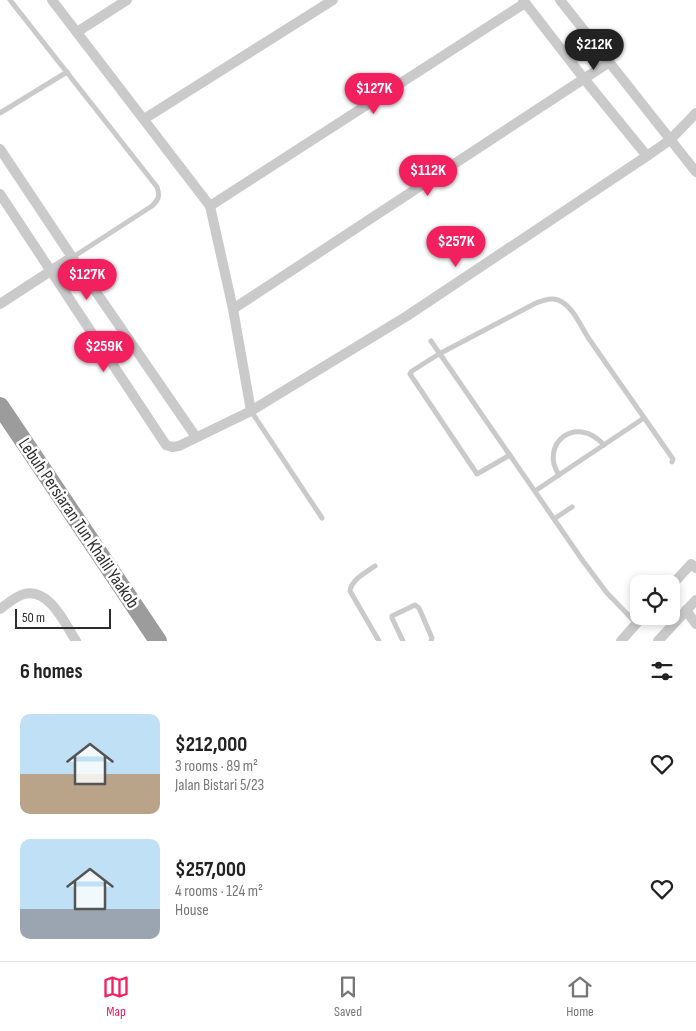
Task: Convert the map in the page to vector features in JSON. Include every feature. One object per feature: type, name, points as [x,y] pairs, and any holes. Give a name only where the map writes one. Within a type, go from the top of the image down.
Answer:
[{"type":"highway","name":"Lebuh Persiaran Tun Khalil Yaakob","points":[[0,406],[158,641]]},
{"type":"street","points":[[52,0],[210,206],[233,309],[251,411]]},
{"type":"street","points":[[77,32],[128,0]]},
{"type":"street","points":[[144,119],[333,0]]},
{"type":"street","points":[[560,0],[696,172]]},
{"type":"street","points":[[210,206],[524,1],[584,80],[647,156]]},
{"type":"street","points":[[233,309],[608,63]]},
{"type":"street","points":[[0,194],[166,445],[172,447],[179,446],[251,411],[407,316],[670,140],[696,113]]},
{"type":"street","points":[[0,149],[72,258],[196,437]]},
{"type":"street","points":[[0,304],[72,258]]},
{"type":"street","points":[[680,577],[694,563]]},
{"type":"street","points":[[0,609],[22,594],[37,594],[52,604],[76,641]]},
{"type":"street","points":[[658,641],[696,600]]},
{"type":"street","points":[[686,610],[696,624]]},
{"type":"street","points":[[621,641],[635,625]]},
{"type":"lane","points":[[10,0],[157,187],[160,194],[158,200],[152,206],[72,258]]},
{"type":"lane","points":[[0,113],[67,72]]},
{"type":"lane","points":[[510,455],[480,473],[476,472],[410,376],[412,371],[440,354],[536,303],[548,299],[557,299],[571,310],[672,459],[672,462]]},
{"type":"lane","points":[[431,341],[534,492],[607,593],[630,612]]},
{"type":"lane","points":[[251,411],[322,518]]},
{"type":"lane","points":[[534,492],[644,418]]},
{"type":"lane","points":[[559,475],[554,458],[559,441],[563,436],[578,431],[586,432],[593,435],[604,445]]},
{"type":"lane","points":[[554,519],[572,507]]},
{"type":"lane","points":[[375,566],[355,580],[351,585],[350,591],[379,641]]},
{"type":"lane","points":[[403,641],[392,616],[416,606],[419,608],[432,638],[431,641]]}]
